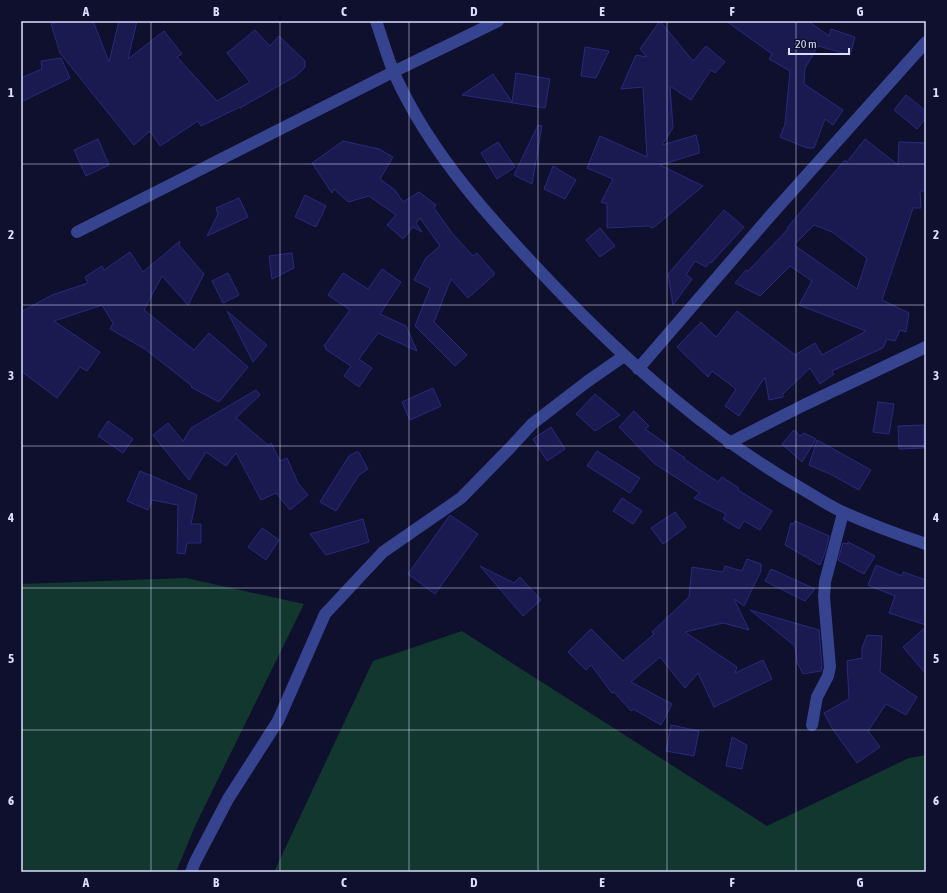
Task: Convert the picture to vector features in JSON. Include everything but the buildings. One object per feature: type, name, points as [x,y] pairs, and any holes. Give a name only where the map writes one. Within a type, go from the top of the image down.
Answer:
[{"type":"street","points":[[376,21],[394,72],[412,108],[446,163],[508,237],[597,331],[638,369],[729,443],[781,477],[844,512],[880,528],[926,544]]},
{"type":"street","points":[[77,232],[498,21]]},
{"type":"street","points":[[638,369],[770,216],[926,42]]},
{"type":"street","points":[[729,443],[804,405],[926,347]]},
{"type":"street","points":[[191,872],[228,799],[278,721],[325,614],[383,552],[460,498],[532,424],[588,381],[624,356]]},
{"type":"street","points":[[812,725],[817,698],[828,676],[830,667],[824,597],[825,582],[844,512]]},
{"type":"green space","points":[[186,578],[304,604],[195,826],[176,872],[21,872],[21,584]]},
{"type":"green space","points":[[462,631],[767,826],[909,758],[926,755],[926,872],[274,872],[373,661]]}]
